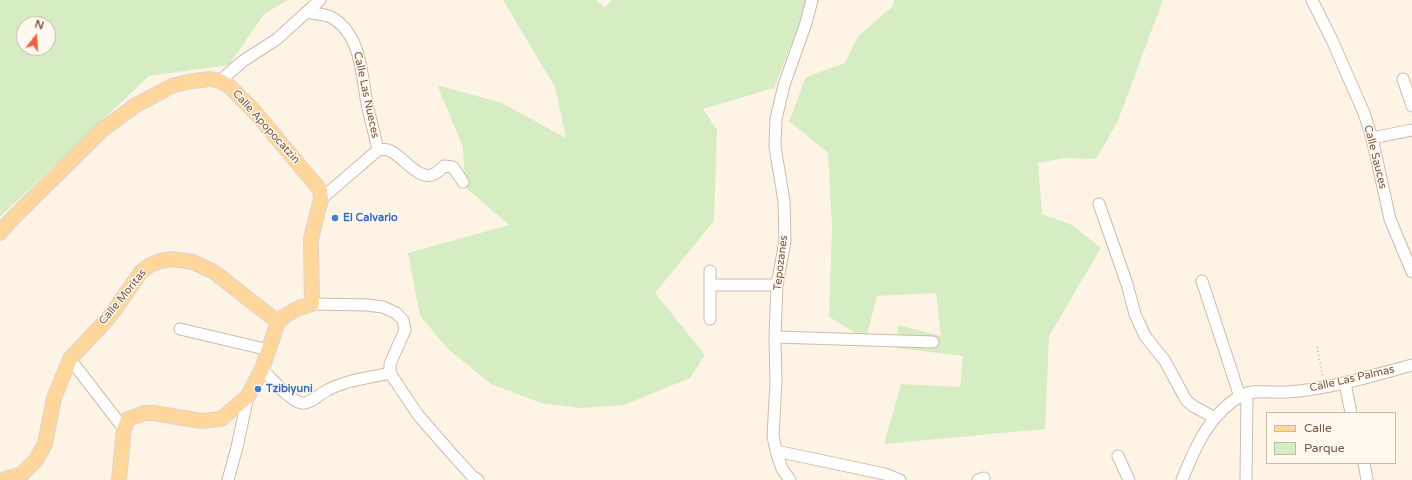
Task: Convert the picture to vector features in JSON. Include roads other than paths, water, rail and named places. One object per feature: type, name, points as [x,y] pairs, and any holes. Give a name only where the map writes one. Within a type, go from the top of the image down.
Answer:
[{"type":"main road","points":[[0,233],[10,221],[102,130],[136,105],[174,85],[210,79],[220,80]]},
{"type":"main road","name":"Calle Apopocatzin","points":[[220,80],[229,86],[255,112],[296,160],[320,190],[320,199]]},
{"type":"main road","points":[[119,480],[124,429],[128,419],[135,415],[154,413],[201,422],[221,419],[248,396],[262,369],[278,322],[292,311],[312,304],[311,239],[320,199]]},
{"type":"main road","name":"Calle Moritas","points":[[2,480],[22,474],[36,460],[46,444],[54,398],[70,359],[110,316],[142,272],[150,265],[160,261],[173,259],[193,262],[214,272],[278,322]]},
{"type":"street","points":[[220,80],[242,61],[278,40],[320,0]]},
{"type":"street","name":"Tepozanes","points":[[790,480],[782,469],[773,436],[776,381],[775,337],[777,285],[785,241],[784,200],[775,147],[776,119],[784,85],[806,23],[812,0]]},
{"type":"street","name":"Calle Sauces","points":[[1312,0],[1343,64],[1364,113],[1372,138],[1390,219],[1412,272]]},
{"type":"street","name":"Calle Las Nueces","points":[[307,12],[332,18],[349,33],[357,51],[368,109],[378,150],[387,150],[419,174],[433,175],[444,166],[453,167],[464,182]]},
{"type":"street","points":[[1404,79],[1412,106]]},
{"type":"street","points":[[1372,138],[1412,130]]},
{"type":"street","points":[[320,199],[378,150]]},
{"type":"street","points":[[1099,204],[1127,284],[1135,314],[1145,336],[1166,362],[1186,400],[1215,418]]},
{"type":"street","points":[[710,271],[710,319]]},
{"type":"street","points":[[1202,282],[1243,395],[1246,480]]},
{"type":"street","points":[[710,285],[777,285]]},
{"type":"street","points":[[312,304],[367,305],[383,307],[396,313],[403,320],[405,330],[390,364],[390,373],[418,415],[472,476],[478,480]]},
{"type":"street","points":[[180,329],[269,350]]},
{"type":"street","points":[[775,337],[933,342]]},
{"type":"street","points":[[70,359],[124,429]]},
{"type":"street","name":"Calle Las Palmas","points":[[1243,395],[1287,392],[1324,387],[1345,383],[1412,365]]},
{"type":"street","points":[[262,369],[292,399],[300,403],[305,403],[340,384],[390,373]]},
{"type":"street","points":[[1345,383],[1352,412]]},
{"type":"street","points":[[1182,480],[1199,443],[1211,422],[1230,403],[1243,395]]},
{"type":"street","points":[[228,480],[248,396]]},
{"type":"street","points":[[776,451],[885,474],[900,480]]},
{"type":"street","points":[[1118,456],[1129,480]]},
{"type":"street","points":[[1364,464],[1367,480]]},
{"type":"place","name":"El Calvario","points":[[335,218]]},
{"type":"place","name":"Tzibiyuni","points":[[258,389]]}]
